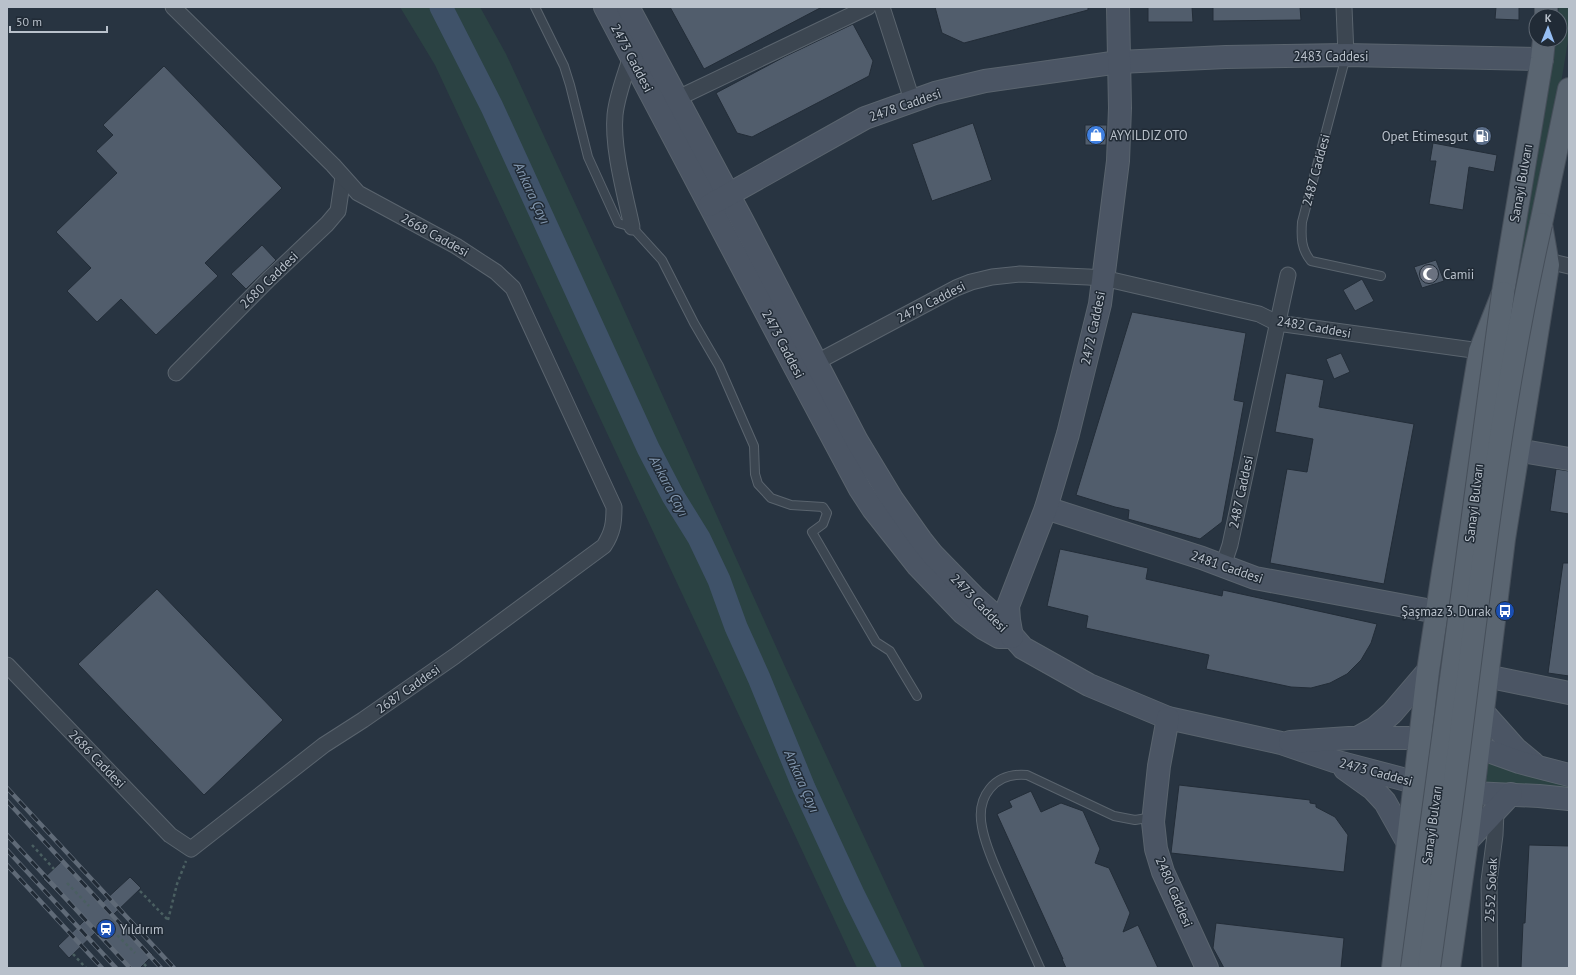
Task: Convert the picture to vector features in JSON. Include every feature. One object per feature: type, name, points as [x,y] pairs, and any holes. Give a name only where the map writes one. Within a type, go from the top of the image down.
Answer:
[{"type":"main road","name":"Sanayi Bulvarı","points":[[1412,968],[1503,294],[1543,49]]},
{"type":"main road","name":"Sanayi Bulvarı","points":[[1429,968],[1451,811],[1489,512],[1521,320],[1569,89]]},
{"type":"main road","points":[[1449,968],[1466,846],[1504,539],[1517,450],[1534,358],[1548,261],[1541,224]]},
{"type":"main road","points":[[1393,968],[1428,669],[1480,351],[1503,294]]},
{"type":"main road","points":[[1428,669],[1436,681],[1444,687],[1458,690],[1472,689],[1480,685],[1486,676]]},
{"type":"main road","points":[[1408,847],[1423,830],[1436,827],[1443,827],[1452,831],[1466,846]]},
{"type":"street","name":"2668 Caddesi","points":[[173,7],[344,177],[358,193],[456,246],[496,272],[513,288],[614,507],[614,521]]},
{"type":"street","name":"2473 Caddesi","points":[[605,7],[631,56],[817,362],[857,441],[902,514],[933,555],[974,598],[994,616],[1023,648],[1089,685],[1168,718],[1281,743],[1334,761],[1446,790],[1569,799]]},
{"type":"street","name":"2473 Caddesi","points":[[628,7],[676,99],[719,200],[798,373],[873,509],[918,566],[963,613],[983,628],[999,637],[1012,637]]},
{"type":"street","points":[[676,99],[868,7]]},
{"type":"street","points":[[882,7],[912,100]]},
{"type":"street","name":"2472 Caddesi","points":[[1012,637],[1008,606],[1046,508],[1068,434],[1098,313],[1118,161],[1118,7]]},
{"type":"street","name":"2487 Caddesi","points":[[1344,7],[1346,55]]},
{"type":"street","name":"2483 Caddesi","points":[[1119,62],[1226,56],[1346,55],[1543,49]]},
{"type":"street","points":[[631,56],[618,96],[614,128],[618,163],[632,227]]},
{"type":"street","name":"2478 Caddesi","points":[[719,200],[865,118],[912,100],[985,81],[1119,62]]},
{"type":"street","name":"2680 Caddesi","points":[[176,373],[269,279],[327,224],[338,211],[344,177]]},
{"type":"street","points":[[1548,261],[1569,266]]},
{"type":"street","name":"2479 Caddesi","points":[[817,362],[956,288],[971,282],[992,277],[1020,274],[1103,278]]},
{"type":"street","name":"2487 Caddesi","points":[[1223,566],[1230,545],[1288,275]]},
{"type":"street","name":"2482 Caddesi","points":[[1103,278],[1258,314],[1277,322],[1480,351]]},
{"type":"street","points":[[1517,450],[1569,459]]},
{"type":"street","name":"2481 Caddesi","points":[[1046,508],[1202,558],[1260,579],[1438,612]]},
{"type":"street","name":"2687 Caddesi","points":[[191,849],[324,745],[363,720],[455,656],[604,546],[611,534],[614,521]]},
{"type":"street","name":"2686 Caddesi","points":[[7,665],[170,835],[191,849]]},
{"type":"street","points":[[1357,738],[1375,728],[1386,718],[1428,669]]},
{"type":"street","points":[[1486,676],[1569,693]]},
{"type":"street","points":[[1483,712],[1516,748],[1537,767]]},
{"type":"street","name":"2480 Caddesi","points":[[1168,718],[1158,766],[1153,817],[1156,849],[1163,872],[1207,968]]},
{"type":"street","name":"2473 Caddesi","points":[[1281,743],[1357,738],[1420,737],[1452,740],[1537,767],[1569,775]]},
{"type":"street","points":[[1334,761],[1373,789],[1381,798],[1395,820],[1408,847]]},
{"type":"street","points":[[1466,846],[1511,794]]},
{"type":"street","name":"2552 Sokak","points":[[1490,968],[1489,881],[1495,835],[1496,812]]},
{"type":"lane","points":[[535,7],[566,72],[588,157],[618,223],[632,227],[662,260],[694,323],[719,366],[754,446],[755,474],[758,484],[771,498],[790,505],[823,507],[827,513],[823,524],[812,532],[876,642],[890,650],[917,696]]},
{"type":"lane","name":"2487 Caddesi","points":[[1346,55],[1302,222],[1301,239],[1305,254],[1310,261],[1381,276]]},
{"type":"lane","points":[[1040,968],[988,850],[981,816],[983,800],[986,792],[1005,777],[1013,775],[1027,775],[1114,816],[1135,820],[1153,817]]},
{"type":"path","points":[[32,845],[54,868]]},
{"type":"path","points":[[140,891],[168,920],[177,884],[191,849]]},
{"type":"path","points":[[67,883],[89,906]]},
{"type":"path","points":[[113,930],[135,953]]},
{"type":"path","points":[[72,954],[86,968]]},
{"type":"path","points":[[144,964],[148,968]]},
{"type":"green space","points":[[400,7],[480,7],[506,54],[611,281],[787,671],[925,968],[857,968],[435,65]]},
{"type":"green space","points":[[1569,7],[1568,41],[1568,8],[1559,8]]},
{"type":"green space","points":[[1555,48],[1567,48],[1456,717],[1434,716]]},
{"type":"green space","points":[[1484,759],[1569,783],[1569,792],[1482,782]]},
{"type":"building","points":[[670,7],[822,7],[704,69]]},
{"type":"building","points":[[935,7],[1088,7],[1088,10],[964,43],[942,33]]},
{"type":"building","points":[[1148,7],[1192,7],[1193,22],[1148,22]]},
{"type":"building","points":[[1213,7],[1300,7],[1301,20],[1213,21]]},
{"type":"building","points":[[1496,7],[1519,7],[1519,20],[1495,19]]},
{"type":"building","points":[[853,24],[873,61],[869,76],[752,137],[737,133],[716,93],[784,57]]},
{"type":"building","points":[[164,66],[282,188],[205,263],[218,276],[156,335],[121,299],[97,322],[67,291],[91,268],[56,232],[117,173],[96,151],[113,135],[103,125]]},
{"type":"building","points":[[973,123],[992,180],[932,201],[912,144]]},
{"type":"building","name":"AYYILDIZ OTO","points":[[1085,125],[1107,125],[1106,145],[1085,145]]},
{"type":"building","points":[[1433,143],[1497,155],[1494,172],[1469,167],[1463,210],[1429,204],[1436,161],[1430,161]]},
{"type":"building","points":[[262,245],[276,260],[246,289],[231,274]]},
{"type":"building","name":"Camii","points":[[1436,260],[1444,281],[1422,288],[1414,267]]},
{"type":"building","points":[[1362,279],[1374,301],[1355,311],[1343,290]]},
{"type":"building","points":[[1132,312],[1246,333],[1234,400],[1244,402],[1222,522],[1200,539],[1128,519],[1129,510],[1076,495]]},
{"type":"building","points":[[1341,353],[1350,372],[1334,379],[1326,359]]},
{"type":"building","points":[[1286,373],[1324,380],[1319,407],[1414,424],[1384,584],[1270,563],[1287,469],[1307,472],[1313,439],[1275,432]]},
{"type":"building","points":[[1556,469],[1569,471],[1569,514],[1550,511]]},
{"type":"building","points":[[1060,549],[1148,568],[1146,579],[1222,596],[1223,590],[1377,624],[1371,643],[1361,660],[1347,674],[1330,683],[1311,688],[1291,687],[1206,669],[1209,655],[1086,628],[1088,616],[1047,606]]},
{"type":"building","points":[[1563,563],[1569,563],[1569,676],[1548,673]]},
{"type":"building","points":[[157,589],[283,720],[204,795],[78,664]]},
{"type":"building","points":[[1179,785],[1310,800],[1310,803],[1316,804],[1316,807],[1335,817],[1348,835],[1344,872],[1171,853]]},
{"type":"building","points":[[1031,791],[1041,812],[1061,803],[1083,811],[1100,849],[1095,863],[1109,868],[1130,913],[1123,932],[1138,925],[1158,968],[1066,968],[997,814],[1012,807],[1009,801]]},
{"type":"building","points":[[1529,845],[1569,846],[1569,968],[1521,968]]},
{"type":"building","points":[[63,860],[103,902],[130,877],[141,888],[114,914],[153,955],[140,968],[128,968],[95,933],[69,958],[58,946],[84,921],[43,879]]},
{"type":"building","points":[[1216,923],[1344,938],[1341,968],[1224,968],[1213,948]]},
{"type":"waterway","name":"Ankara Çayı","points":[[441,7],[492,107],[648,448],[673,496],[699,538],[719,580],[736,627],[759,678],[804,788],[854,896],[890,968]]},
{"type":"railway","points":[[7,788],[174,968]]},
{"type":"railway","points":[[7,801],[161,968]]},
{"type":"railway","points":[[7,835],[130,968]]},
{"type":"railway","points":[[7,850],[116,968]]},
{"type":"railway","points":[[7,865],[102,968]]},
{"type":"place","name":"AYYILDIZ OTO","points":[[1096,135]]},
{"type":"place","name":"Opet Etimesgut","points":[[1482,136]]},
{"type":"place","name":"Camii","points":[[1429,274]]},
{"type":"place","name":"Şaşmaz 3. Durak","points":[[1505,611]]},
{"type":"place","name":"Yıldırım","points":[[106,929]]}]
